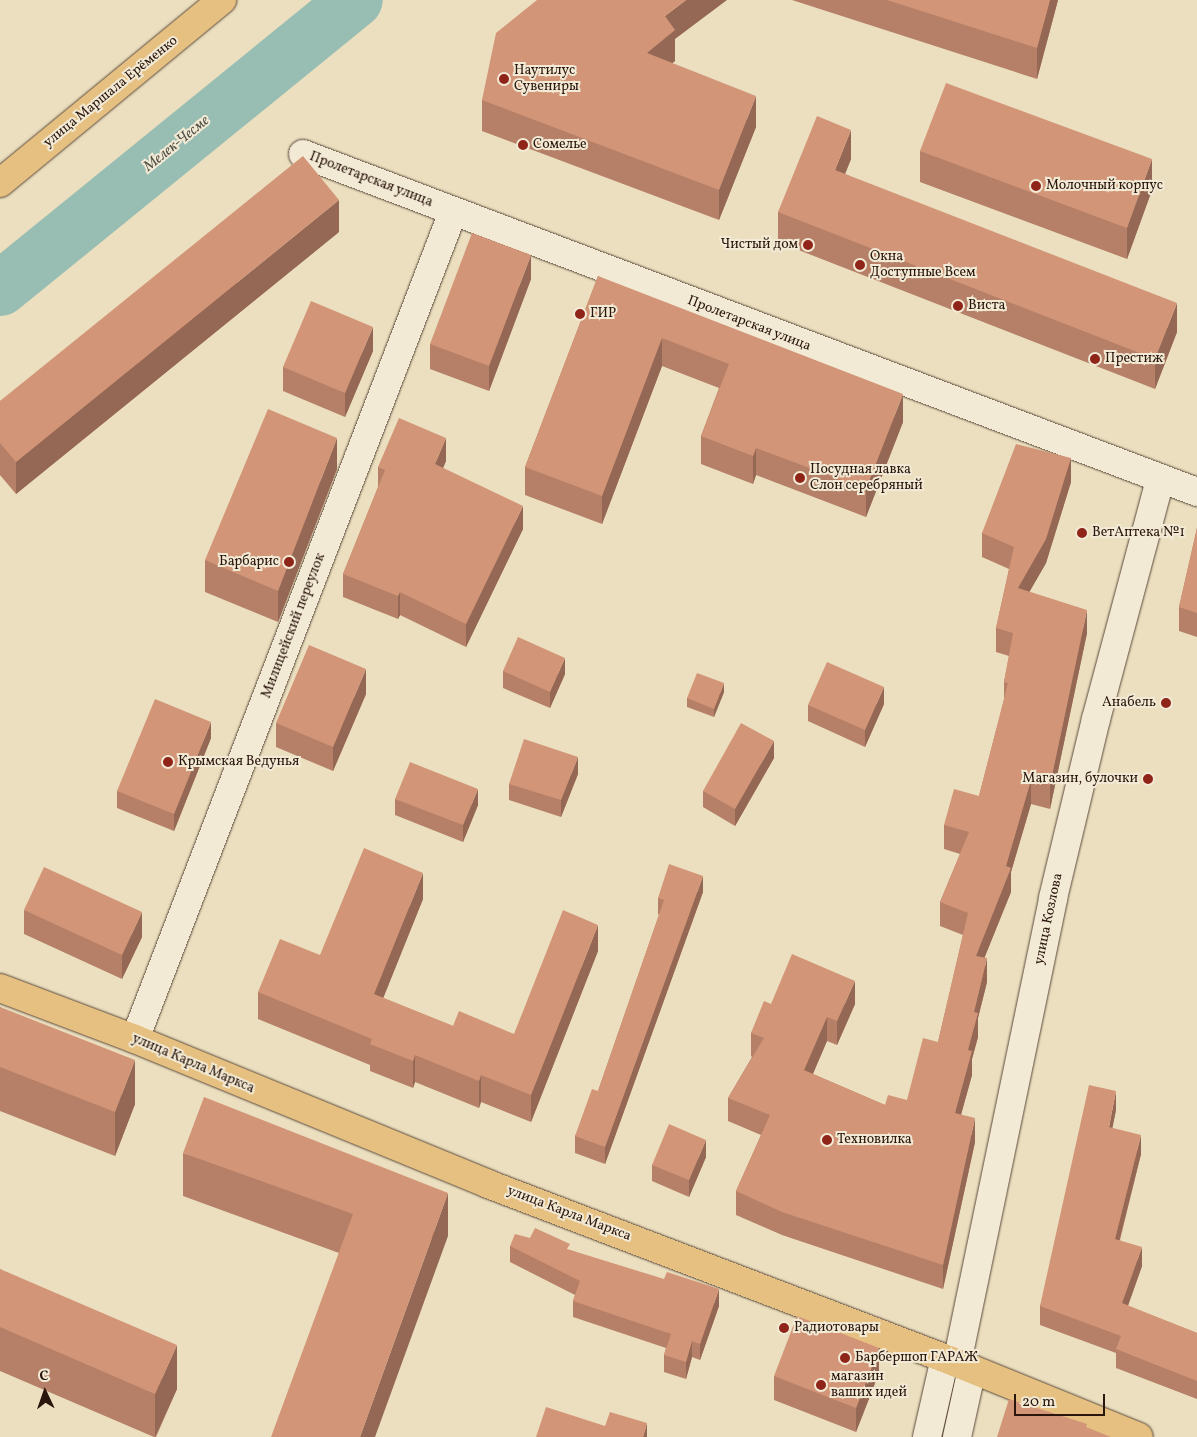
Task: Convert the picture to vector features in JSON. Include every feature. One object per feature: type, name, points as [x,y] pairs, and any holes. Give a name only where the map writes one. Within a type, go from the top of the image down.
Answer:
[{"type":"main road","name":"улица Маршала Ерёменко","points":[[0,183],[222,0]]},
{"type":"main road","name":"улица Карла Маркса","points":[[0,988],[134,1039],[488,1184],[958,1364],[1139,1437]]},
{"type":"street","name":"Пролетарская улица","points":[[303,154],[1160,480],[1197,492]]},
{"type":"street","name":"Милицейский переулок","points":[[134,1039],[453,212]]},
{"type":"street","name":"улица Козлова","points":[[957,1437],[958,1364],[1053,898],[1096,719],[1160,480]]},
{"type":"street","name":"улица Козлова","points":[[927,1437],[958,1364]]},
{"type":"building","points":[[537,0],[686,0],[665,16],[675,30],[647,53],[756,96],[719,190],[482,100],[496,33]]},
{"type":"building","points":[[887,0],[1050,0],[1037,48]]},
{"type":"building","points":[[946,83],[1152,159],[1127,228],[920,151]]},
{"type":"building","points":[[817,116],[851,130],[835,170],[1177,303],[1155,359],[778,212]]},
{"type":"building","points":[[303,156],[339,200],[16,462],[0,443],[0,401]]},
{"type":"building","points":[[472,233],[531,255],[489,366],[430,344]]},
{"type":"building","points":[[598,276],[903,394],[866,489],[756,448],[753,456],[701,436],[729,364],[662,338],[602,496],[525,467]]},
{"type":"building","points":[[311,301],[373,327],[345,393],[283,367]]},
{"type":"building","points":[[268,409],[337,438],[278,591],[205,560]]},
{"type":"building","points":[[399,418],[446,438],[435,464],[523,506],[466,624],[400,592],[398,596],[343,574],[385,470],[378,467]]},
{"type":"building","points":[[1016,444],[1071,458],[1046,539],[1018,588],[1087,610],[1050,785],[1031,780],[1006,866],[1011,868],[976,956],[987,958],[974,1012],[978,1013],[968,1050],[972,1051],[955,1113],[975,1118],[943,1265],[782,1212],[736,1191],[770,1115],[728,1098],[764,1038],[751,1033],[764,1001],[771,1004],[792,954],[855,981],[837,1021],[827,1017],[804,1070],[885,1105],[888,1095],[907,1100],[923,1038],[938,1042],[968,913],[940,902],[969,832],[944,825],[954,789],[979,796],[1008,683],[1004,682],[1013,633],[996,628],[1014,547],[982,533]]},
{"type":"building","points":[[1197,528],[1197,613],[1179,607]]},
{"type":"building","points":[[518,637],[565,658],[550,692],[503,671]]},
{"type":"building","points":[[309,645],[366,669],[333,747],[276,723]]},
{"type":"building","points":[[827,662],[884,687],[865,730],[808,705]]},
{"type":"building","points":[[697,673],[724,683],[714,709],[687,698]]},
{"type":"building","points":[[155,699],[211,722],[174,814],[117,791]]},
{"type":"building","points":[[741,723],[774,741],[735,809],[703,791]]},
{"type":"building","points":[[524,739],[578,757],[561,800],[509,784]]},
{"type":"building","points":[[410,762],[478,789],[463,825],[395,799]]},
{"type":"building","points":[[364,848],[423,873],[374,994],[453,1026],[459,1011],[514,1034],[563,910],[598,925],[531,1095],[481,1075],[479,1081],[415,1055],[413,1061],[370,1044],[372,1039],[258,992],[280,939],[320,955]]},
{"type":"building","points":[[669,864],[703,876],[605,1147],[575,1136],[592,1089],[598,1091],[664,900],[658,898]]},
{"type":"building","points":[[44,867],[142,912],[122,955],[24,910]]},
{"type":"building","points":[[0,1007],[135,1060],[115,1112],[0,1067]]},
{"type":"building","points":[[1089,1085],[1116,1091],[1109,1127],[1141,1135],[1115,1239],[1142,1247],[1122,1303],[1197,1333],[1197,1381],[1116,1349],[1121,1336],[1040,1306]]},
{"type":"building","points":[[204,1097],[448,1193],[360,1437],[271,1437],[353,1214],[183,1153]]},
{"type":"building","points":[[669,1124],[706,1140],[689,1180],[652,1165]]},
{"type":"building","points":[[535,1228],[570,1244],[567,1249],[664,1279],[667,1272],[719,1289],[700,1344],[692,1341],[686,1362],[664,1355],[671,1334],[573,1301],[580,1281],[510,1246],[515,1234],[530,1238]]},
{"type":"building","points":[[0,1269],[177,1345],[155,1394],[0,1327]]},
{"type":"building","points":[[797,1316],[879,1348],[856,1408],[774,1376]]},
{"type":"building","points":[[1009,1399],[1087,1424],[1086,1427],[1111,1437],[997,1437]]},
{"type":"building","points":[[546,1407],[605,1426],[610,1412],[647,1423],[643,1437],[536,1437]]},
{"type":"waterway","name":"Мелек-Чесме","points":[[0,288],[355,0]]},
{"type":"place","name":"Наутилус Сувениры","points":[[504,79]]},
{"type":"place","name":"Сомелье","points":[[523,145]]},
{"type":"place","name":"Молочный корпус","points":[[1036,186]]},
{"type":"place","name":"Чистый дом","points":[[808,245]]},
{"type":"place","name":"Окна Доступные Всем","points":[[860,265]]},
{"type":"place","name":"Виста","points":[[958,306]]},
{"type":"place","name":"ГИР","points":[[580,314]]},
{"type":"place","name":"Престиж","points":[[1095,359]]},
{"type":"place","name":"Посудная лавка Слон серебряный","points":[[800,478]]},
{"type":"place","name":"ВетАптека №1","points":[[1082,533]]},
{"type":"place","name":"Барбарис","points":[[289,562]]},
{"type":"place","name":"Анабель","points":[[1166,703]]},
{"type":"place","name":"Крымская Ведунья","points":[[168,762]]},
{"type":"place","name":"Магазин, булочки","points":[[1148,779]]},
{"type":"place","name":"Техновилка","points":[[827,1140]]},
{"type":"place","name":"Радиотовары","points":[[784,1328]]},
{"type":"place","name":"Барбершоп ГАРАЖ","points":[[845,1358]]},
{"type":"place","name":"магазин ваших идей","points":[[821,1385]]}]
